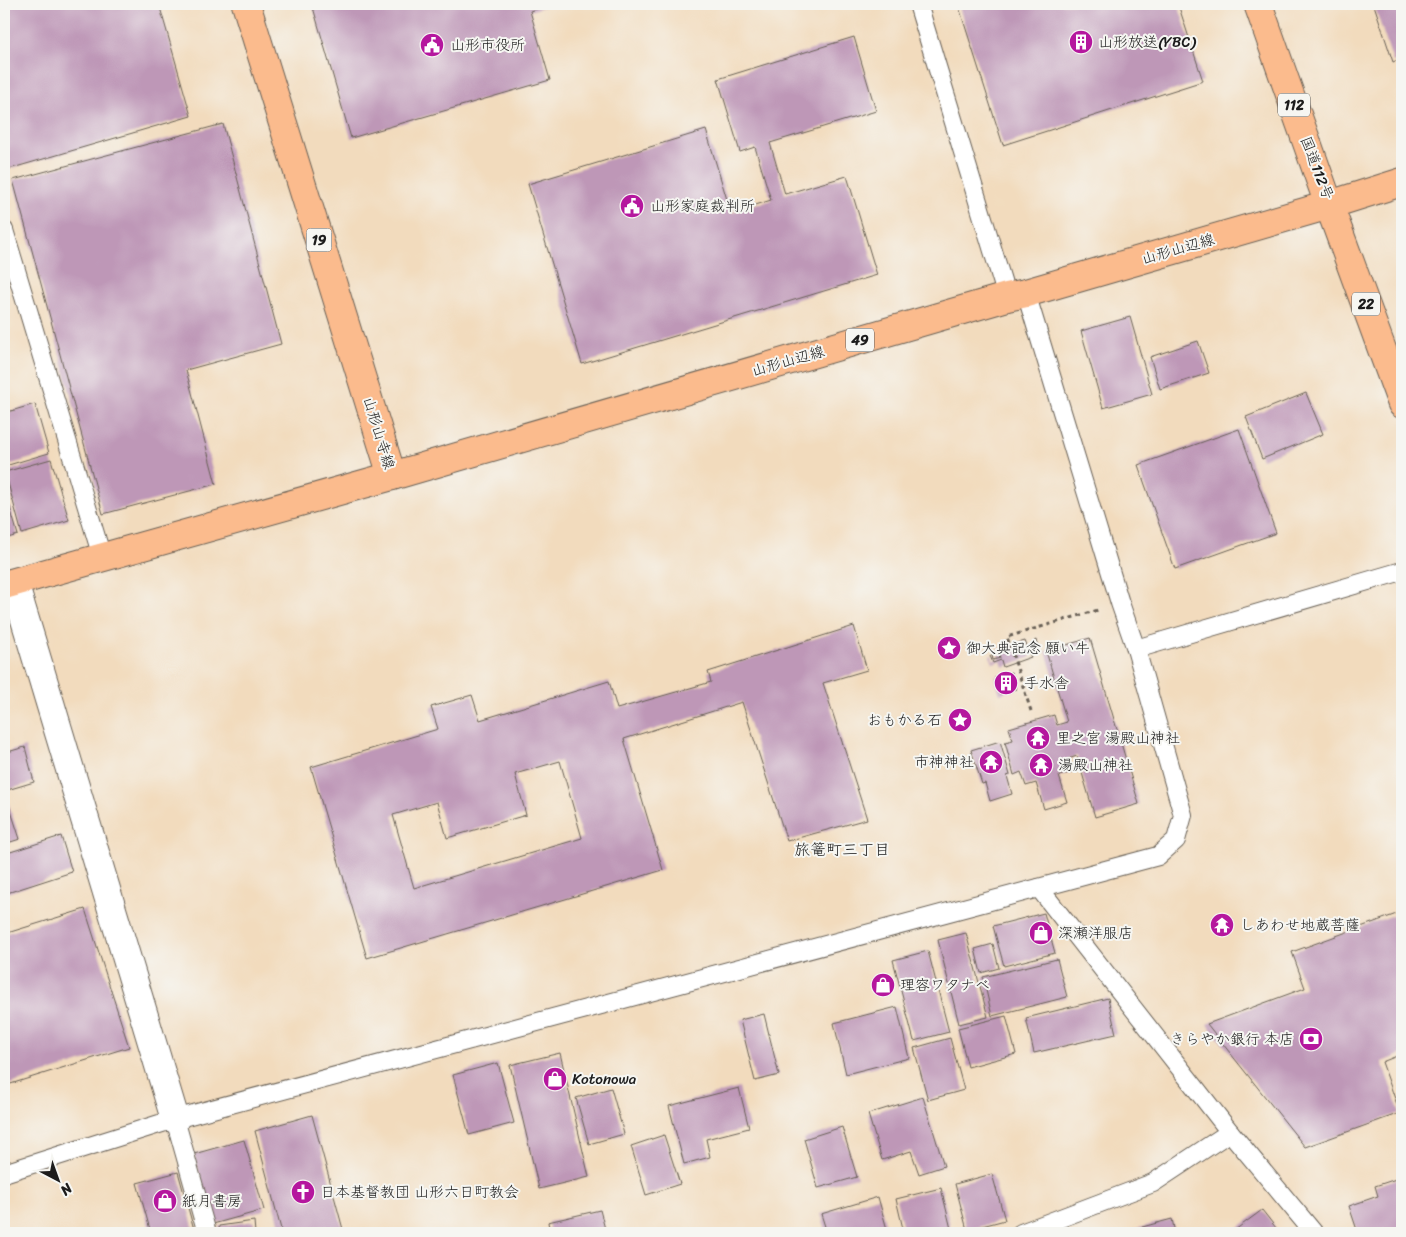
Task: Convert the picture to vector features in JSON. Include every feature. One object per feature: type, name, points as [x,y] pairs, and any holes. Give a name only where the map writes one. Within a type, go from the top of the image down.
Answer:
[{"type":"main road","name":"山形山寺線","points":[[9,584],[392,476],[246,4]]},
{"type":"main road","name":"国道112号","points":[[1258,4],[1329,205],[1402,182]]},
{"type":"main road","name":"山形山辺線","points":[[392,476],[1329,205]]},
{"type":"main road","name":"22","points":[[1329,205],[1402,404]]},
{"type":"street","points":[[9,584],[174,1119]]},
{"type":"lane","points":[[4,1173],[174,1119],[1158,856],[1176,840],[1183,815],[1136,649],[918,4]]},
{"type":"lane","points":[[4,230],[102,557]]},
{"type":"lane","points":[[1136,649],[1402,571]]},
{"type":"lane","points":[[1039,888],[1230,1132],[1314,1233]]},
{"type":"lane","points":[[174,1119],[207,1233]]},
{"type":"lane","points":[[1021,1233],[1153,1183],[1230,1132]]},
{"type":"path","points":[[1031,711],[1007,637],[1120,603]]},
{"type":"building","points":[[4,4],[159,4],[191,116],[9,169],[4,149]]},
{"type":"building","name":"山形市役所","points":[[312,4],[552,4],[530,11],[550,80],[351,138]]},
{"type":"building","name":"山形放送(YBC)","points":[[958,4],[1178,4],[1203,81],[1003,145]]},
{"type":"building","points":[[1402,4],[1402,58],[1393,62],[1374,5]]},
{"type":"building","name":"山形家庭裁判所","points":[[854,37],[876,111],[770,143],[785,194],[847,176],[877,275],[582,364],[528,184],[706,130],[731,213],[771,200],[755,147],[740,152],[718,79]]},
{"type":"building","points":[[223,124],[281,344],[186,370],[216,484],[103,514],[13,180]]},
{"type":"building","points":[[1130,317],[1152,394],[1103,408],[1081,331]]},
{"type":"building","points":[[1198,341],[1209,373],[1160,389],[1150,357]]},
{"type":"building","points":[[1306,393],[1323,434],[1262,459],[1246,417]]},
{"type":"building","points":[[35,404],[49,453],[5,466],[4,413]]},
{"type":"building","points":[[1239,429],[1276,533],[1175,569],[1138,465]]},
{"type":"building","points":[[51,459],[69,520],[22,534],[5,472]]},
{"type":"building","points":[[4,494],[6,494],[18,535],[4,539]]},
{"type":"building","points":[[854,626],[867,670],[823,683],[867,819],[787,841],[742,702],[624,739],[663,870],[367,958],[311,767],[438,729],[431,707],[472,695],[480,720],[609,681],[617,709],[711,682],[708,672]],"holes":[[[560,761],[582,838],[414,888],[393,815],[437,802],[447,838],[526,815],[515,774]]]},
{"type":"building","points":[[1090,638],[1139,804],[1095,817],[1077,756],[1068,759],[1072,772],[1059,776],[1067,802],[1044,809],[1036,783],[1026,786],[1021,772],[1014,775],[1005,742],[1013,740],[1009,728],[1054,715],[1057,725],[1067,722],[1046,651]]},
{"type":"building","points":[[1036,640],[1038,648],[1028,651],[1031,657],[1003,667],[1001,660],[993,663],[990,656],[992,655],[993,660],[1000,658],[998,649],[1025,641],[1028,649],[1036,646],[1034,641]]},
{"type":"building","name":"手水舎","points":[[1011,672],[1016,689],[1000,694],[995,677]]},
{"type":"building","points":[[962,714],[965,725],[959,727],[956,716]]},
{"type":"building","name":"市神神社","points":[[1000,741],[1010,775],[1007,776],[1012,794],[990,801],[985,783],[982,784],[971,750]]},
{"type":"building","points":[[25,747],[34,782],[4,791],[4,753]]},
{"type":"building","points":[[8,802],[20,839],[4,844],[4,803]]},
{"type":"building","points":[[61,836],[72,872],[4,894],[4,854]]},
{"type":"building","points":[[85,909],[129,1047],[4,1086],[4,934]]},
{"type":"building","name":"きらやか銀行 本店","points":[[1402,912],[1402,1054],[1382,1062],[1400,1113],[1305,1147],[1207,1024],[1305,988],[1292,952]]},
{"type":"building","points":[[1044,913],[1055,953],[1004,966],[993,926]]},
{"type":"building","points":[[966,933],[988,1017],[959,1024],[938,940]]},
{"type":"building","points":[[993,944],[999,968],[981,973],[975,949]]},
{"type":"building","points":[[928,951],[949,1032],[914,1041],[893,960]]},
{"type":"building","points":[[1057,959],[1067,997],[992,1016],[983,977]]},
{"type":"building","points":[[1108,998],[1116,1034],[1034,1053],[1026,1018]]},
{"type":"building","points":[[897,1007],[909,1058],[846,1074],[834,1023]]},
{"type":"building","points":[[764,1014],[779,1075],[755,1081],[740,1020]]},
{"type":"building","points":[[1006,1016],[1016,1054],[968,1067],[958,1028]]},
{"type":"building","points":[[950,1038],[964,1090],[928,1100],[914,1048]]},
{"type":"building","points":[[560,1053],[589,1177],[539,1189],[510,1065]]},
{"type":"building","points":[[498,1063],[514,1123],[469,1135],[453,1075]]},
{"type":"building","points":[[611,1088],[624,1134],[589,1144],[576,1098]]},
{"type":"building","points":[[739,1088],[749,1128],[706,1139],[710,1157],[684,1164],[669,1106]]},
{"type":"building","points":[[923,1097],[944,1166],[919,1174],[911,1151],[882,1160],[868,1114]]},
{"type":"building","points":[[312,1115],[344,1233],[282,1233],[255,1131]]},
{"type":"building","points":[[842,1127],[857,1177],[818,1188],[804,1139]]},
{"type":"building","points":[[664,1135],[680,1184],[646,1195],[631,1146]]},
{"type":"building","points":[[244,1140],[264,1210],[213,1224],[194,1154]]},
{"type":"building","points":[[178,1172],[195,1233],[151,1233],[137,1183]]},
{"type":"building","points":[[992,1174],[1005,1220],[967,1230],[955,1184]]},
{"type":"building","points":[[1402,1177],[1402,1233],[1391,1233],[1390,1231],[1383,1233],[1358,1233],[1349,1206],[1378,1196],[1375,1186]]},
{"type":"building","points":[[941,1188],[952,1233],[904,1233],[896,1199]]},
{"type":"building","points":[[878,1197],[888,1233],[827,1233],[821,1214]]},
{"type":"building","points":[[600,1210],[606,1233],[550,1233],[548,1222]]},
{"type":"building","points":[[1262,1210],[1280,1233],[1231,1233]]},
{"type":"building","points":[[1172,1219],[1175,1233],[1120,1233]]},
{"type":"building","points":[[254,1221],[255,1233],[220,1233],[219,1226]]},
{"type":"place","name":"山形放送(YBC)","points":[[1081,42]]},
{"type":"place","name":"山形市役所","points":[[432,45]]},
{"type":"place","name":"山形家庭裁判所","points":[[632,206]]},
{"type":"place","name":"御大典記念 願い牛","points":[[949,648]]},
{"type":"place","name":"手水舎","points":[[1006,683]]},
{"type":"place","name":"おもかる石","points":[[960,720]]},
{"type":"place","name":"里之宮 湯殿山神社","points":[[1038,738]]},
{"type":"place","name":"市神神社","points":[[991,762]]},
{"type":"place","name":"湯殿山神社","points":[[1041,765]]},
{"type":"place","name":"しあわせ地蔵菩薩","points":[[1222,925]]},
{"type":"place","name":"深瀬洋服店","points":[[1041,933]]},
{"type":"place","name":"理容ワタナベ","points":[[883,985]]},
{"type":"place","name":"きらやか銀行 本店","points":[[1311,1039]]},
{"type":"place","name":"Kotonowa","points":[[555,1079]]},
{"type":"place","name":"日本基督教団 山形六日町教会","points":[[303,1192]]},
{"type":"place","name":"紙月書房","points":[[165,1201]]},
{"type":"district","name":"旅篭町三丁目","points":[[842,849]]}]
